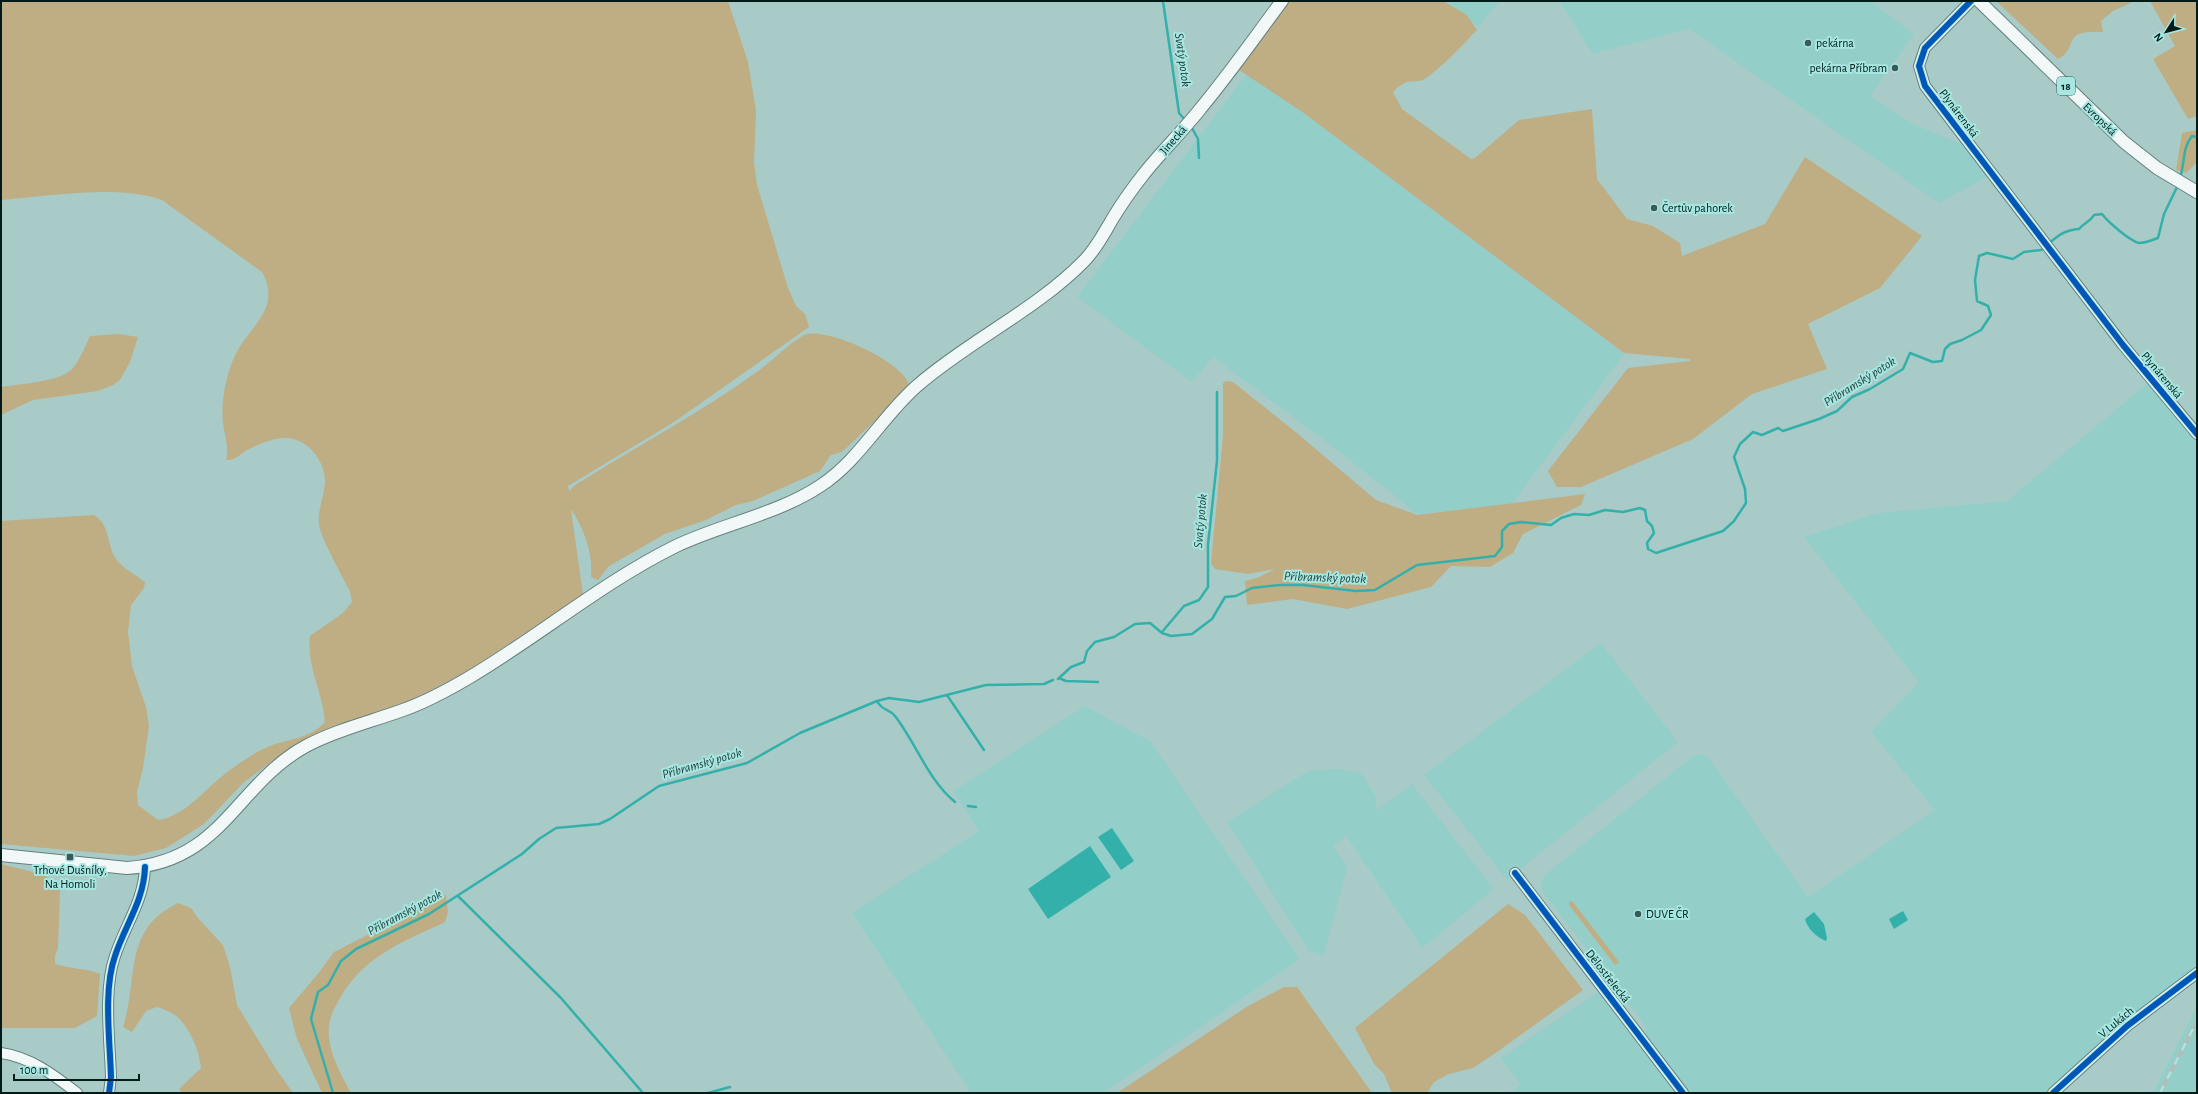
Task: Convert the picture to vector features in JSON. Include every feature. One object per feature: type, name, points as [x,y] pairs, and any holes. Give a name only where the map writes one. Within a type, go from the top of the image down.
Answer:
[{"type":"main road","name":"Jinecká","points":[[1,855],[127,868],[145,867],[167,862],[190,851],[220,827],[268,776],[302,748],[326,736],[430,700],[471,677],[640,566],[674,547],[797,498],[818,488],[854,458],[892,410],[918,385],[1066,278],[1088,257],[1131,190],[1199,111],[1282,1]]},
{"type":"main road","name":"Evropská","points":[[1979,1],[2124,142],[2157,168],[2197,192]]},
{"type":"street","name":"Plynárenská","points":[[1971,1],[1925,48],[1919,66],[1925,86],[2124,345],[2197,434]]},
{"type":"street","points":[[109,1093],[111,1077],[110,973],[115,956],[136,909],[144,884],[145,867]]},
{"type":"street","name":"Dělostřelecká","points":[[1514,873],[1683,1093]]},
{"type":"street","name":"V Lukách","points":[[2054,1093],[2127,1026],[2197,973]]},
{"type":"street","points":[[1,1053],[30,1062],[50,1072],[76,1093]]},
{"type":"shaded area","points":[[1,1],[728,1],[748,62],[756,110],[754,163],[757,185],[788,288],[796,306],[805,314],[809,327],[674,422],[568,486],[569,491],[575,485],[691,416],[763,367],[802,336],[807,334],[832,336],[864,348],[893,366],[903,375],[909,384],[876,420],[842,452],[831,455],[820,471],[753,501],[736,505],[706,520],[665,534],[609,566],[598,580],[591,577],[591,559],[587,541],[571,509],[583,595],[465,673],[404,704],[331,727],[297,743],[244,782],[204,824],[166,848],[134,856],[1,844],[1,521],[94,515],[99,519],[105,528],[114,556],[117,560],[145,582],[144,588],[131,605],[128,632],[132,666],[146,707],[149,726],[143,768],[137,792],[138,805],[158,820],[169,817],[188,806],[224,775],[255,753],[270,746],[313,732],[325,722],[324,711],[310,658],[310,636],[343,613],[352,602],[350,591],[328,548],[319,525],[319,514],[325,483],[322,467],[314,452],[300,442],[292,439],[280,438],[260,444],[235,458],[226,460],[227,446],[223,424],[224,390],[234,358],[266,308],[268,297],[267,285],[262,272],[162,200],[145,195],[83,192],[1,200]]},
{"type":"shaded area","points":[[1288,1],[1443,1],[1467,15],[1477,30],[1433,73],[1422,80],[1404,83],[1393,92],[1402,109],[1471,159],[1475,158],[1519,120],[1592,109],[1597,179],[1627,219],[1653,226],[1680,243],[1682,256],[1765,224],[1805,157],[1922,236],[1880,288],[1808,324],[1827,369],[1752,394],[1693,439],[1581,487],[1557,487],[1548,471],[1628,368],[1690,361],[1690,359],[1624,353],[1301,111],[1236,68]]},
{"type":"shaded area","points":[[1446,1],[1500,1],[1478,27]]},
{"type":"shaded area","points":[[1559,1],[1870,1],[1914,34],[1870,96],[1911,123],[1968,147],[1991,175],[1939,203],[1689,29],[1593,54]]},
{"type":"shaded area","points":[[1996,1],[2135,1],[2113,11],[2101,21],[2103,32],[2080,33],[2075,36],[2068,50],[2058,59]]},
{"type":"shaded area","points":[[2150,1],[2197,1],[2197,116],[2188,119],[2153,59],[2175,46]]},
{"type":"shaded area","points":[[1250,70],[1439,208],[1624,354],[1512,504],[1418,514],[1341,453],[1213,357],[1192,382],[1077,297]]},
{"type":"shaded area","points":[[2197,130],[2197,162],[2186,173],[2176,170],[2182,133]]},
{"type":"shaded area","points":[[119,334],[138,337],[130,362],[120,380],[113,385],[98,391],[33,400],[1,415],[1,387],[49,380],[58,377],[72,369],[90,336]]},
{"type":"shaded area","points":[[1226,381],[1233,382],[1292,429],[1376,500],[1417,515],[1585,494],[1581,505],[1523,534],[1513,553],[1490,567],[1451,566],[1431,587],[1347,609],[1293,599],[1247,605],[1245,581],[1259,577],[1275,569],[1248,574],[1215,569],[1211,563],[1223,435],[1223,383]]},
{"type":"shaded area","points":[[2149,382],[2197,431],[2197,970],[2049,1093],[1509,1093],[1521,1085],[1501,1058],[1598,992],[1634,1039],[1648,1029],[1542,891],[1541,882],[1545,875],[1693,756],[1701,754],[1708,757],[1808,897],[1935,810],[1871,732],[1919,682],[1804,537],[1879,513],[2007,501]]},
{"type":"shaded area","points":[[1601,643],[1678,742],[1507,880],[1424,775]]},
{"type":"shaded area","points":[[1085,706],[1150,741],[1300,959],[1103,1093],[971,1093],[852,913],[979,831],[953,791]]},
{"type":"shaded area","points":[[1341,769],[1362,774],[1377,798],[1375,811],[1412,784],[1494,889],[1422,948],[1345,834],[1343,839],[1333,846],[1347,868],[1324,955],[1306,950],[1306,946],[1227,822],[1308,771]]},
{"type":"shaded area","points":[[1,864],[45,875],[60,890],[58,948],[55,956],[55,964],[100,974],[97,1016],[75,1028],[1,1028]]},
{"type":"shaded area","points":[[446,895],[448,912],[445,922],[400,943],[373,960],[350,983],[340,998],[330,1019],[330,1043],[335,1061],[351,1093],[322,1093],[297,1039],[289,1008],[334,952],[389,924],[425,902]]},
{"type":"shaded area","points":[[1569,901],[1573,902],[1619,962],[1615,965],[1569,905]]},
{"type":"shaded area","points":[[178,903],[191,908],[198,918],[223,945],[230,967],[237,1005],[276,1069],[293,1093],[182,1093],[179,1089],[201,1068],[193,1039],[180,1019],[170,1012],[157,1007],[146,1011],[132,1032],[123,1027],[128,1009],[133,973],[140,941],[148,927],[160,914]]},
{"type":"shaded area","points":[[1508,904],[1525,915],[1583,990],[1473,1068],[1449,1074],[1434,1082],[1427,1093],[1392,1093],[1384,1074],[1374,1064],[1355,1028]]},
{"type":"shaded area","points":[[1284,987],[1297,987],[1372,1093],[1117,1093],[1248,1006]]},
{"type":"shaded area","points":[[2197,1008],[2197,1093],[2153,1093],[2176,1047]]},
{"type":"water","points":[[1112,828],[1134,861],[1121,870],[1098,837]]},
{"type":"water","points":[[1090,846],[1111,877],[1048,919],[1028,889]]},
{"type":"water","points":[[1903,911],[1908,920],[1894,929],[1889,919]]},
{"type":"water","points":[[1814,912],[1824,924],[1827,938],[1826,941],[1819,938],[1806,922],[1805,919]]},
{"type":"waterway","name":"Svatý potok","points":[[1163,1],[1179,113],[1185,120]]},
{"type":"waterway","name":"Svatý potok","points":[[1192,128],[1198,139],[1199,158]]},
{"type":"waterway","name":"Příbramský potok","points":[[2180,178],[2185,151],[2189,141],[2192,136],[2197,137]]},
{"type":"waterway","name":"Příbramský potok","points":[[2048,244],[2070,230],[2079,229],[2094,215],[2102,214],[2119,231],[2135,242],[2139,243],[2158,238],[2164,214],[2178,185]]},
{"type":"waterway","name":"Příbramský potok","points":[[1058,679],[1071,667],[1084,662],[1087,651],[1095,642],[1114,637],[1135,624],[1150,623],[1162,633],[1171,636],[1192,634],[1212,619],[1225,597],[1236,596],[1252,588],[1280,585],[1303,585],[1356,591],[1375,590],[1417,565],[1495,556],[1502,547],[1502,531],[1509,524],[1521,522],[1551,525],[1561,518],[1574,514],[1589,515],[1605,510],[1623,512],[1640,508],[1645,510],[1647,521],[1652,526],[1654,533],[1647,543],[1648,549],[1656,553],[1723,531],[1734,521],[1746,503],[1745,489],[1734,457],[1740,444],[1753,432],[1762,435],[1778,428],[1783,431],[1819,419],[1837,411],[1852,397],[1870,389],[1903,369],[1910,353],[1933,362],[1942,361],[1945,349],[1950,344],[1962,340],[1981,330],[1991,315],[1988,306],[1977,301],[1975,280],[1979,256],[1987,253],[2013,259],[2024,252],[2041,250],[2045,247]]},
{"type":"waterway","name":"Svatý potok","points":[[1162,632],[1184,606],[1199,600],[1208,587],[1208,545],[1217,461],[1217,392]]},
{"type":"waterway","points":[[1059,678],[1066,681],[1098,682]]},
{"type":"waterway","name":"Příbramský potok","points":[[333,1093],[311,1019],[318,992],[328,985],[341,961],[356,949],[429,914],[522,854],[539,839],[556,828],[599,824],[610,819],[659,786],[747,763],[800,733],[877,701],[889,698],[919,702],[986,685],[1044,684],[1053,680]]},
{"type":"waterway","points":[[947,695],[984,750]]},
{"type":"waterway","points":[[877,701],[882,707],[895,716],[937,783],[955,802]]},
{"type":"waterway","points":[[968,806],[976,807]]},
{"type":"waterway","points":[[458,896],[561,998],[643,1093]]},
{"type":"waterway","points":[[708,1093],[730,1087]]},
{"type":"railway","points":[[2160,1093],[2197,1021]]},
{"type":"cycle path","points":[[1971,1],[1925,48],[1919,66],[1925,86],[2123,345],[2197,434]]},
{"type":"cycle path","points":[[109,1093],[111,1077],[108,1000],[111,969],[119,945],[138,902],[144,879],[145,867]]},
{"type":"cycle path","points":[[1515,873],[1683,1093]]},
{"type":"cycle path","points":[[2053,1093],[2127,1026],[2197,973]]},
{"type":"place","name":"pekárna","points":[[1808,43]]},
{"type":"place","name":"pekárna Příbram","points":[[1895,68]]},
{"type":"place","name":"Čertův pahorek","points":[[1654,208]]},
{"type":"place","name":"Trhové Dušníky, Na Homoli","points":[[70,857]]},
{"type":"place","name":"DUVE ČR","points":[[1638,914]]}]
